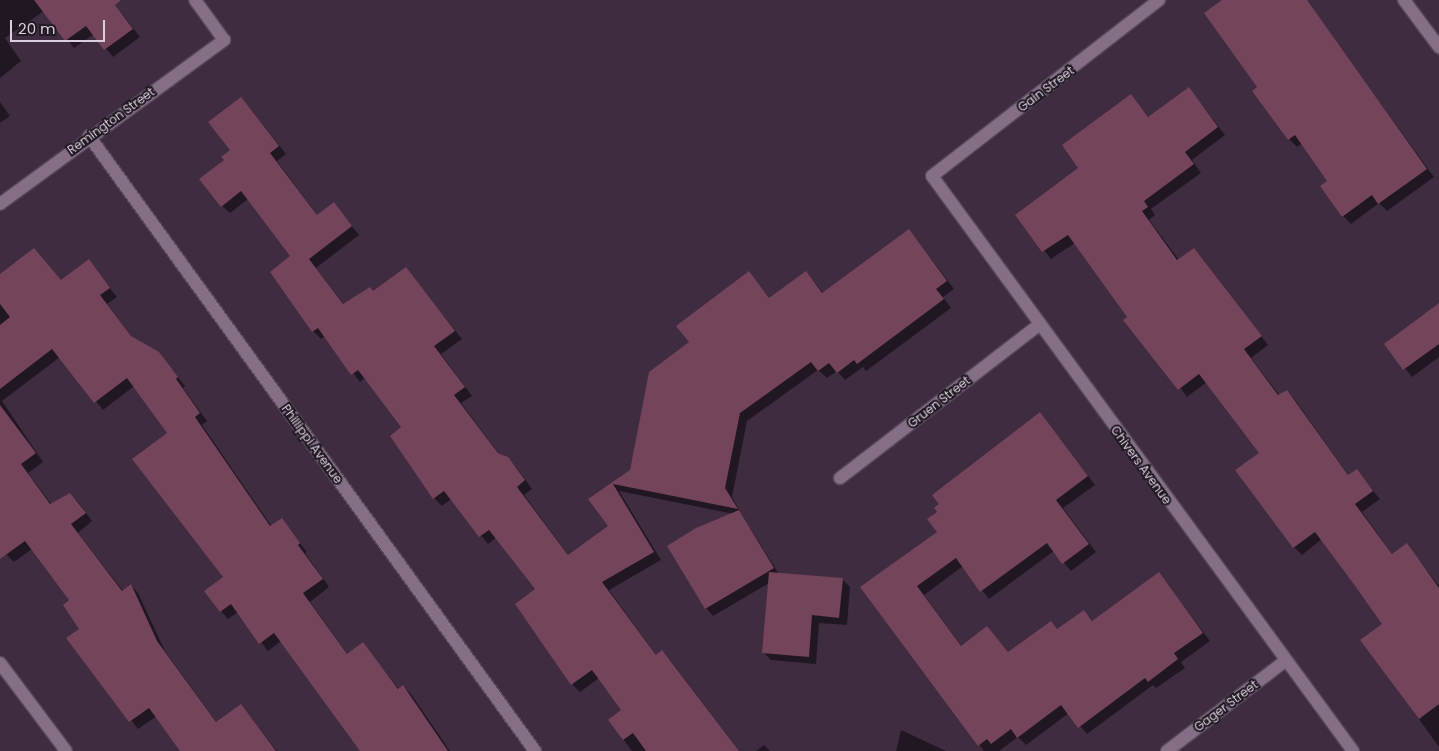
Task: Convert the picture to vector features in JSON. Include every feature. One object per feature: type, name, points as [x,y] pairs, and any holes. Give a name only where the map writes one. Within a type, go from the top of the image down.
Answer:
[{"type":"street","name":"Remington Street","points":[[0,204],[89,136],[224,40],[195,0]]},
{"type":"street","name":"Gain Street","points":[[932,176],[1159,0]]},
{"type":"street","points":[[1404,0],[1439,47]]},
{"type":"street","name":"Phillippi Avenue","points":[[89,136],[536,751]]},
{"type":"street","name":"Chivers Avenue","points":[[932,176],[1038,325],[1285,661],[1354,751]]},
{"type":"street","name":"Gruen Street","points":[[840,478],[1038,325]]},
{"type":"street","name":"Gager Street","points":[[1167,751],[1285,661]]},
{"type":"street","points":[[0,663],[66,751]]},
{"type":"building","points":[[34,0],[121,0],[115,5],[133,29],[104,50],[86,26],[65,41]]},
{"type":"building","points":[[1222,0],[1307,0],[1427,169],[1378,204],[1372,195],[1342,217],[1320,186],[1327,181],[1295,135],[1288,140],[1252,91],[1257,87],[1204,13]]},
{"type":"building","points":[[1189,87],[1218,127],[1185,152],[1194,164],[1144,201],[1148,207],[1142,211],[1177,260],[1194,248],[1262,336],[1244,349],[1278,395],[1287,390],[1348,475],[1357,469],[1373,491],[1355,504],[1392,554],[1407,543],[1439,588],[1439,704],[1419,719],[1360,640],[1382,624],[1353,583],[1315,532],[1293,548],[1235,470],[1259,453],[1199,374],[1178,390],[1123,320],[1127,317],[1068,235],[1042,252],[1015,215],[1078,168],[1062,145],[1131,94],[1148,117]]},
{"type":"building","points":[[241,97],[279,146],[270,153],[317,215],[334,202],[352,226],[309,259],[343,304],[370,287],[373,291],[406,267],[455,331],[434,346],[465,387],[454,395],[498,453],[508,457],[525,480],[517,487],[568,555],[608,526],[588,499],[630,470],[649,372],[689,342],[676,326],[749,271],[769,298],[806,271],[822,293],[909,229],[947,281],[936,289],[944,299],[857,364],[854,360],[837,373],[829,363],[818,371],[811,362],[740,413],[725,488],[738,509],[613,484],[654,552],[602,582],[656,655],[662,650],[739,751],[646,751],[633,733],[623,740],[608,720],[621,710],[592,670],[571,685],[515,604],[535,589],[489,530],[479,537],[444,491],[433,499],[390,436],[401,427],[358,370],[351,375],[318,328],[312,332],[270,272],[290,256],[241,191],[221,207],[199,179],[224,160],[221,157],[230,150],[208,122]]},
{"type":"building","points":[[34,248],[61,280],[89,259],[110,288],[100,295],[131,336],[159,352],[178,377],[176,379],[200,413],[195,417],[270,526],[282,518],[300,543],[298,545],[323,579],[303,593],[347,654],[363,642],[398,689],[403,685],[448,751],[360,751],[274,633],[259,644],[231,604],[220,612],[204,591],[223,577],[132,459],[167,433],[127,378],[94,403],[52,349],[0,389],[0,325],[10,317],[0,304],[0,274]]},
{"type":"building","points":[[1439,303],[1439,344],[1403,370],[1384,344]]},
{"type":"building","points":[[0,405],[36,453],[21,464],[50,504],[70,493],[86,513],[71,524],[122,591],[131,584],[157,641],[216,722],[241,704],[276,751],[180,751],[149,708],[129,722],[66,638],[79,629],[63,605],[69,600],[25,541],[0,559]]},
{"type":"building","points":[[1040,412],[1088,476],[1056,500],[1089,544],[1062,564],[1047,543],[980,592],[956,558],[917,586],[961,646],[987,626],[1008,652],[1051,621],[1057,629],[1084,610],[1092,621],[1159,572],[1203,633],[1174,653],[1178,659],[1148,682],[1145,678],[1078,728],[1061,705],[1017,738],[1011,729],[991,744],[987,739],[978,746],[860,587],[937,532],[927,519],[937,512],[934,508],[939,504],[932,495]]},
{"type":"building","points":[[739,510],[774,568],[705,609],[667,546],[696,528]]},
{"type":"building","points":[[769,572],[843,578],[839,618],[812,615],[809,657],[762,653]]}]
